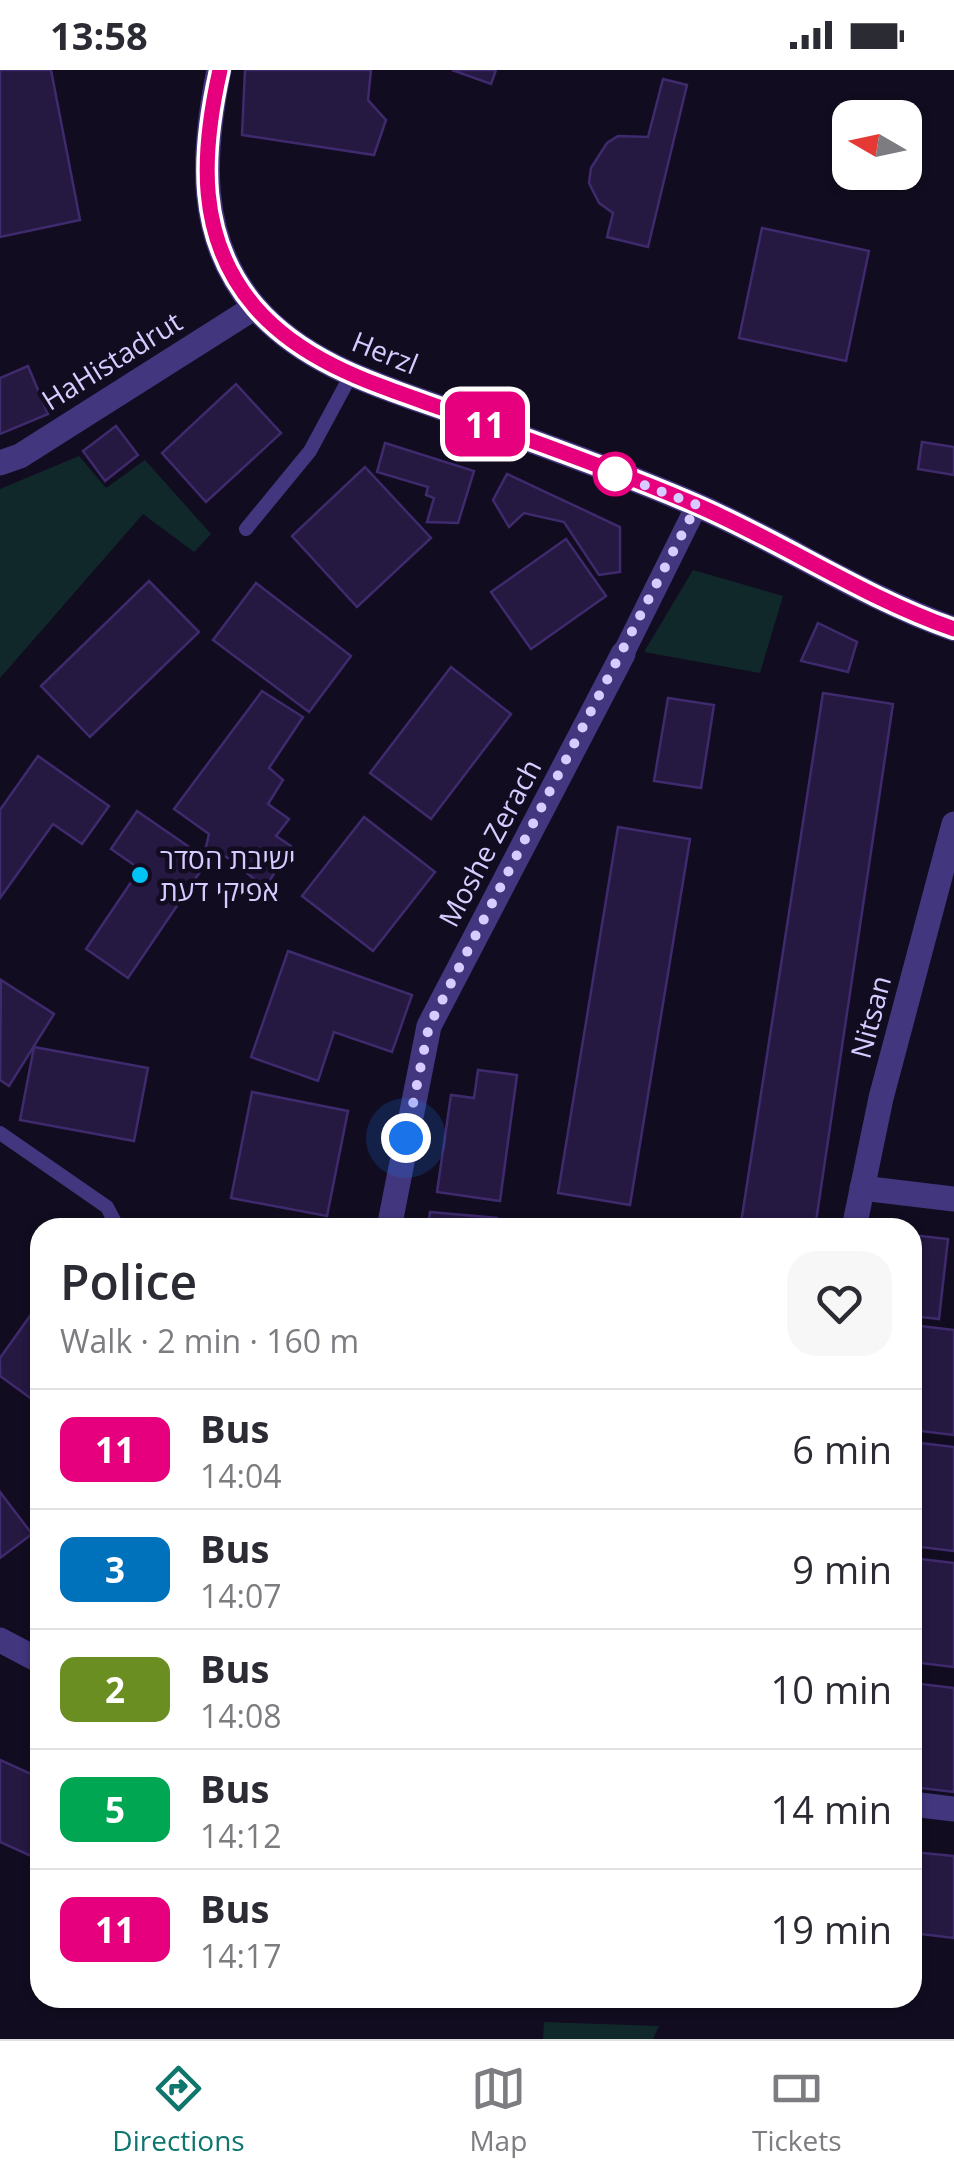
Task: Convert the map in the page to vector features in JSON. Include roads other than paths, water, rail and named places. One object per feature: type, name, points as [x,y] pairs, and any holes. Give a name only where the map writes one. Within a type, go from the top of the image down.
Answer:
[{"type":"street","name":"Herzl","points":[[220,70],[206,198],[227,268],[255,307],[296,346],[352,374],[697,505],[836,578],[954,629]]},
{"type":"street","name":"HaHistadrut","points":[[0,464],[20,456],[255,307]]},
{"type":"street","name":"Moshe Zerach","points":[[391,1218],[429,1026],[697,505]]},
{"type":"street","name":"Nitsan","points":[[856,1218],[881,1098],[954,824]]},
{"type":"street","points":[[862,1188],[954,1198]]},
{"type":"street","points":[[0,1640],[30,1656]]},
{"type":"street","points":[[922,1805],[954,1808]]},
{"type":"lane","points":[[246,530],[310,451],[352,374]]},
{"type":"lane","points":[[0,1134],[106,1206],[113,1218]]},
{"type":"place","name":"ישיבת הסדר אפיקי דעת","points":[[140,875]]}]
